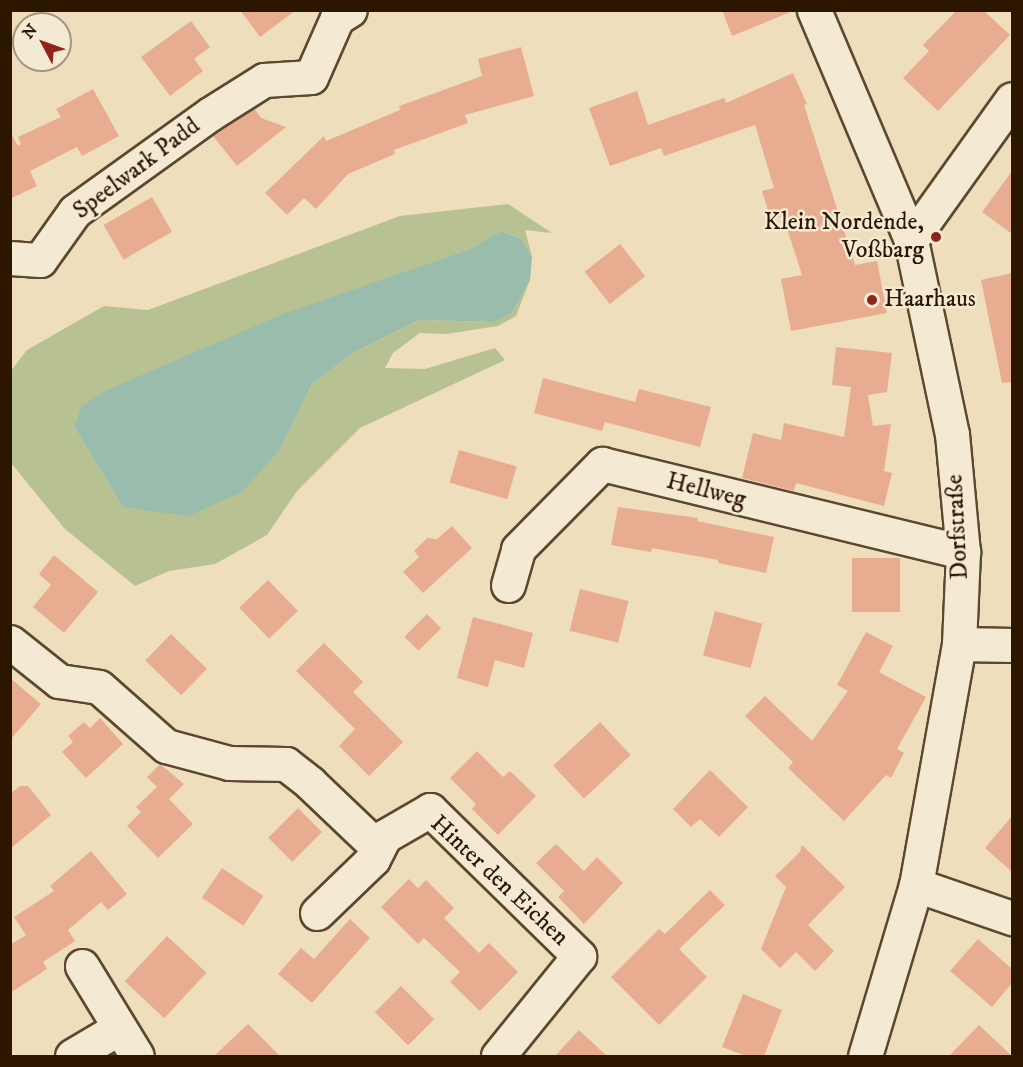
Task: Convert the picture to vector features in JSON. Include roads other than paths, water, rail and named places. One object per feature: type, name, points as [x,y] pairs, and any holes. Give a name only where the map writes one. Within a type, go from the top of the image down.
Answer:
[{"type":"street","name":"Speelwark Padd","points":[[10,258],[40,260],[75,212],[210,114],[264,80],[311,77],[337,18],[350,10]]},
{"type":"street","name":"Dorfstraße","points":[[814,10],[911,240],[952,434],[963,552],[959,644],[916,885],[865,1056]]},
{"type":"street","points":[[911,240],[1012,99]]},
{"type":"street","name":"Hellweg","points":[[508,585],[518,549],[602,464],[963,552]]},
{"type":"street","points":[[10,642],[59,681],[99,687],[166,746],[229,763],[286,764],[310,783],[373,843],[384,837]]},
{"type":"street","points":[[959,644],[1012,645]]},
{"type":"street","name":"Hinter den Eichen","points":[[384,837],[430,810],[579,956],[498,1056]]},
{"type":"street","points":[[317,913],[373,859],[384,837]]},
{"type":"street","points":[[916,885],[1012,918]]},
{"type":"street","points":[[82,966],[137,1056]]},
{"type":"street","points":[[72,1056],[119,1028]]},
{"type":"place","name":"Klein Nordende, Voßbarg","points":[[936,237]]},
{"type":"place","name":"Haarhaus","points":[[872,300]]}]
